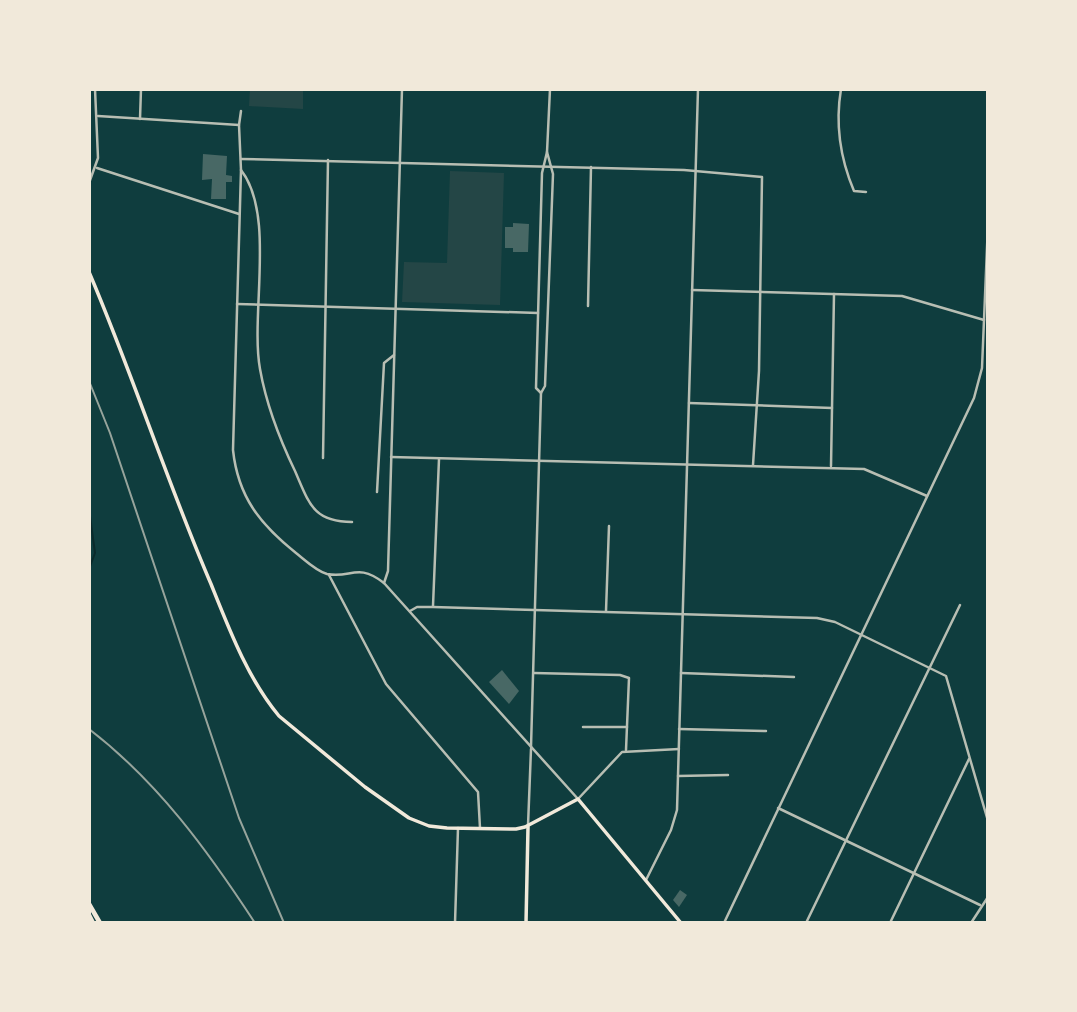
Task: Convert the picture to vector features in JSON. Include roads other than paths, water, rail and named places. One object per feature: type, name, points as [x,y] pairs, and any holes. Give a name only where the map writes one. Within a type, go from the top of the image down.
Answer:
[{"type":"highway","points":[[89,904],[100,923]]},
{"type":"highway","points":[[89,915],[93,923]]},
{"type":"main road","points":[[89,272],[192,540],[225,619],[266,701],[299,734],[395,809],[429,826],[480,829],[528,826],[578,799],[681,923]]},
{"type":"main road","points":[[526,923],[528,826]]},
{"type":"street","points":[[89,183],[97,168],[98,116],[95,89]]},
{"type":"street","points":[[140,118],[141,89]]},
{"type":"street","points":[[384,583],[387,571],[402,89]]},
{"type":"street","points":[[541,393],[536,388],[538,313],[543,165],[547,152],[550,89]]},
{"type":"street","points":[[646,880],[676,817],[698,89]]},
{"type":"street","points":[[841,89],[838,124],[842,157],[854,191],[866,192]]},
{"type":"street","points":[[241,111],[233,450],[240,485],[252,511],[270,533],[318,570],[329,575],[360,571],[384,583],[578,799],[618,755],[626,750],[679,749]]},
{"type":"street","points":[[98,116],[239,125]]},
{"type":"street","points":[[528,826],[541,393],[546,376],[552,166],[547,152]]},
{"type":"street","points":[[241,159],[543,165],[760,176],[763,178],[764,190],[753,465]]},
{"type":"street","points":[[323,458],[328,160]]},
{"type":"street","points":[[588,306],[591,167]]},
{"type":"street","points":[[97,168],[240,214]]},
{"type":"street","points":[[241,170],[251,188],[257,217],[260,370],[288,457],[316,512],[330,521],[352,522]]},
{"type":"street","points":[[724,923],[974,398],[982,368],[988,224]]},
{"type":"street","points":[[692,290],[902,296],[984,320]]},
{"type":"street","points":[[831,468],[834,295]]},
{"type":"street","points":[[237,304],[538,313]]},
{"type":"street","points":[[377,492],[384,363],[394,355]]},
{"type":"street","points":[[982,368],[988,369]]},
{"type":"street","points":[[689,403],[832,408]]},
{"type":"street","points":[[391,457],[869,470],[926,496]]},
{"type":"street","points":[[433,607],[439,459]]},
{"type":"street","points":[[606,611],[609,526]]},
{"type":"street","points":[[329,575],[386,684],[478,792],[480,829]]},
{"type":"street","points":[[806,923],[960,605]]},
{"type":"street","points":[[410,611],[417,607],[606,611],[817,618],[832,621],[930,667],[949,681],[988,821]]},
{"type":"street","points":[[533,673],[620,675],[629,678],[626,750]]},
{"type":"street","points":[[681,673],[794,677]]},
{"type":"street","points":[[583,727],[627,727]]},
{"type":"street","points":[[679,729],[766,731]]},
{"type":"street","points":[[890,923],[969,759]]},
{"type":"street","points":[[678,776],[728,775]]},
{"type":"street","points":[[778,808],[980,905]]},
{"type":"street","points":[[455,923],[458,828]]},
{"type":"street","points":[[971,923],[980,905],[988,897]]},
{"type":"waterway","points":[[89,509],[95,553],[89,569]]},
{"type":"railway","points":[[89,381],[110,433],[239,818],[284,923]]},
{"type":"railway","points":[[89,729],[137,772],[180,819],[255,923]]}]
